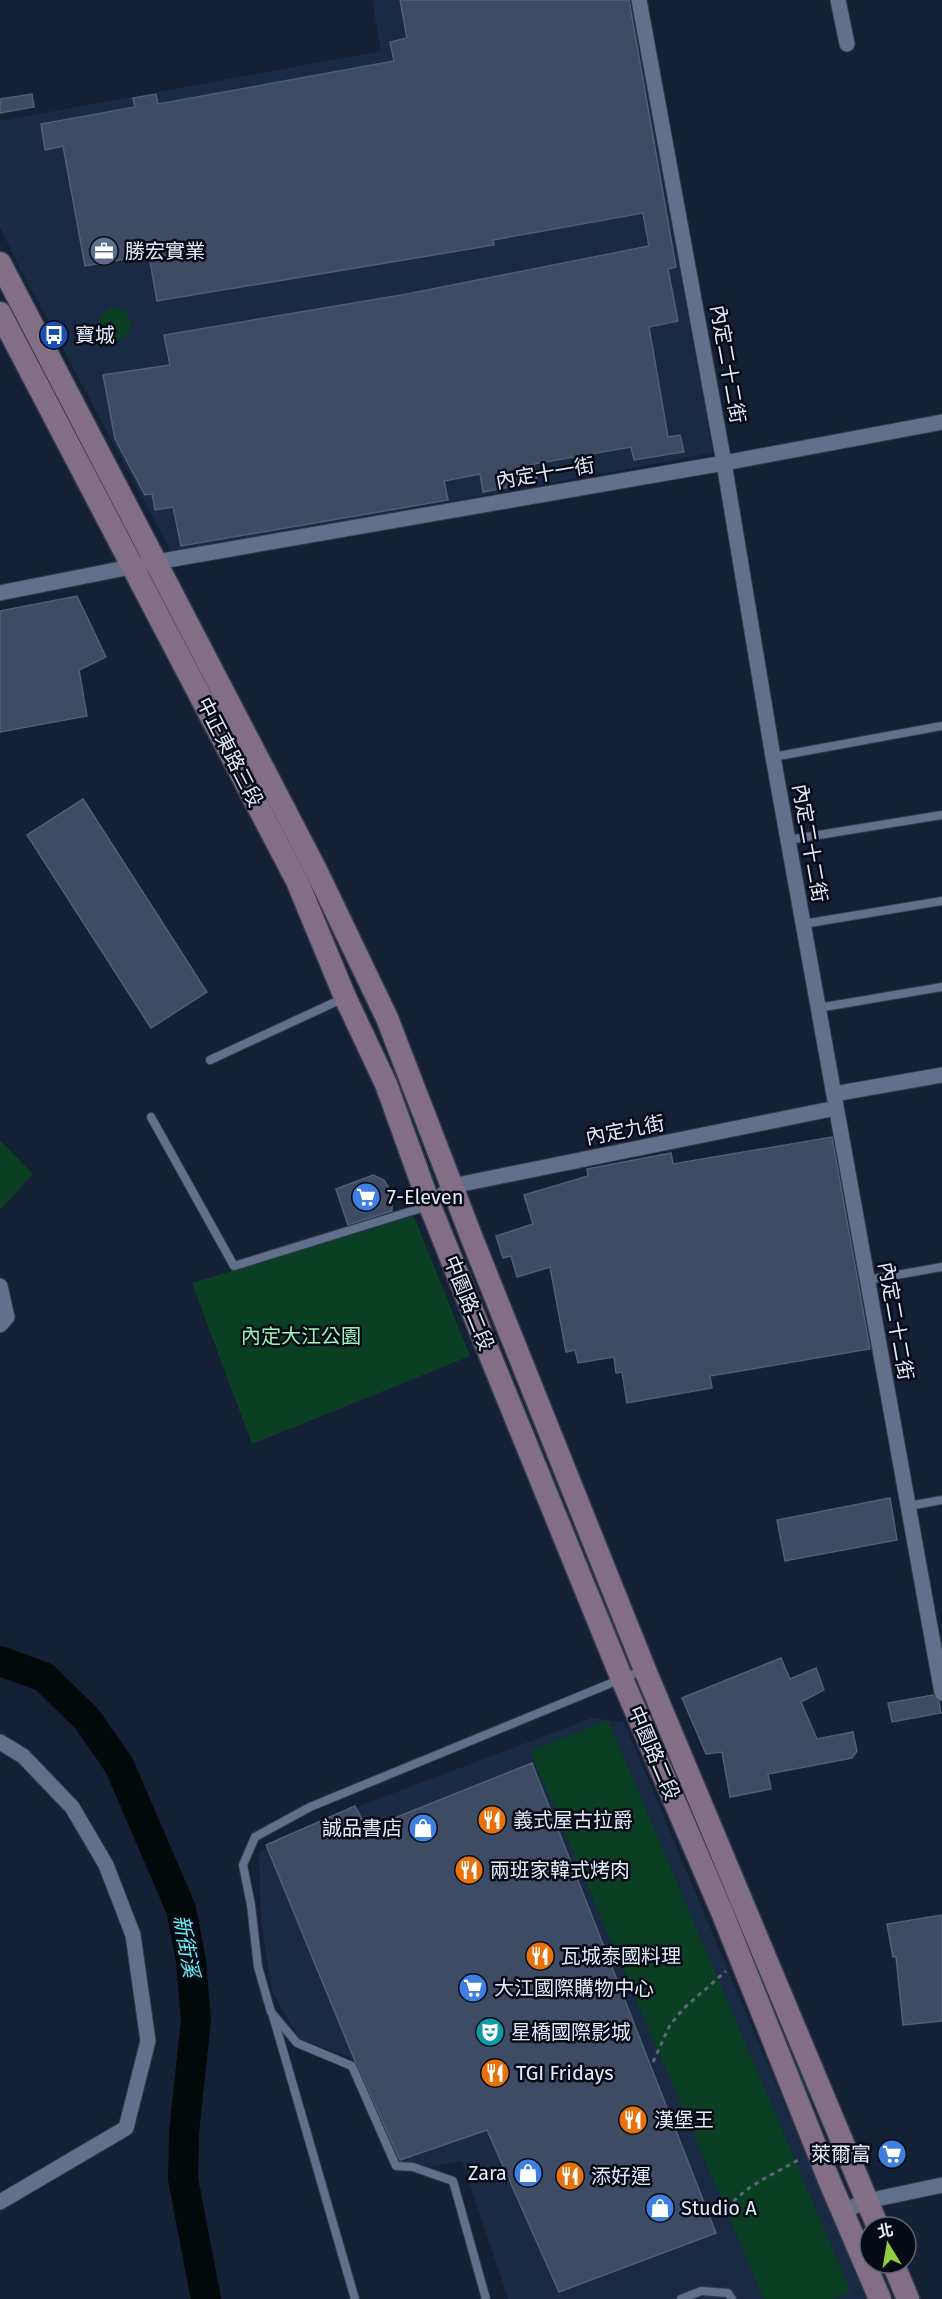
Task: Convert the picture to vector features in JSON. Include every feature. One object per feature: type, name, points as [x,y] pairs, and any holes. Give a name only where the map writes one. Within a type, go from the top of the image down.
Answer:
[{"type":"main road","name":"中正東路三段","points":[[0,263],[297,881],[345,997],[386,1084],[430,1206]]},
{"type":"main road","name":"中正東路三段","points":[[0,313],[145,565]]},
{"type":"main road","name":"中園路二段","points":[[145,565],[316,870],[382,1007],[645,1670],[873,2215]]},
{"type":"main road","name":"中園路二段","points":[[430,1206],[622,1679],[740,1957],[880,2299]]},
{"type":"main road","points":[[898,2275],[908,2299]]},
{"type":"street","name":"內定二十二街","points":[[639,0],[724,463],[773,756],[942,1694]]},
{"type":"street","points":[[838,0],[847,44]]},
{"type":"street","name":"內定十一街","points":[[0,593],[942,422]]},
{"type":"street","name":"內定九街","points":[[452,1186],[942,1075]]},
{"type":"street","points":[[430,1206],[452,1186]]},
{"type":"street","points":[[0,1286],[7,1317],[0,1325]]},
{"type":"street","points":[[0,1742],[23,1756],[72,1807],[106,1865],[133,1935],[148,2041],[126,2128],[0,2202]]},
{"type":"street","points":[[843,2211],[867,2201],[942,2186]]},
{"type":"lane","points":[[773,756],[942,726]]},
{"type":"lane","points":[[788,840],[942,814]]},
{"type":"lane","points":[[803,924],[942,901]]},
{"type":"lane","points":[[818,1008],[942,987]]},
{"type":"lane","points":[[210,1060],[345,997]]},
{"type":"lane","points":[[151,1117],[234,1266],[430,1206]]},
{"type":"lane","points":[[867,1280],[942,1267]]},
{"type":"lane","points":[[909,1506],[942,1500]]},
{"type":"lane","points":[[355,2299],[258,1967],[251,1905],[243,1865],[255,1837],[310,1807],[645,1670]]},
{"type":"lane","points":[[271,2012],[297,2043],[352,2066],[396,2166],[413,2167],[453,2181],[486,2299]]},
{"type":"lane","points":[[681,2299],[701,2291],[728,2293],[732,2299]]},
{"type":"path","points":[[653,2062],[670,2025],[683,2009],[740,1957]]},
{"type":"path","points":[[723,2216],[728,2207],[745,2191],[817,2149]]},
{"type":"shaded area","points":[[372,0],[631,0],[713,453],[172,553],[19,267],[0,227],[0,121],[381,51]]},
{"type":"shaded area","points":[[592,1718],[624,1722],[866,2299],[508,2299],[462,2161],[397,2173],[350,2057],[299,2039],[272,1991],[261,1923],[259,1852],[367,1803]]},
{"type":"green space","points":[[115,308],[126,313],[131,324],[126,335],[115,340],[104,335],[99,324],[104,313]]},
{"type":"green space","points":[[0,1140],[33,1174],[0,1210]]},
{"type":"green space","name":"內定大江公園","points":[[414,1216],[470,1356],[252,1444],[192,1283]]},
{"type":"green space","points":[[608,1720],[851,2292],[832,2299],[764,2299],[530,1751]]},
{"type":"building","points":[[400,0],[629,0],[676,267],[668,269],[678,321],[649,327],[668,437],[680,435],[684,452],[634,460],[631,447],[534,464],[537,482],[483,492],[480,474],[444,481],[448,500],[181,546],[173,507],[155,510],[152,494],[145,495],[115,439],[103,375],[170,365],[164,335],[407,294],[649,246],[643,213],[493,240],[494,245],[157,301],[149,255],[85,266],[63,146],[45,150],[41,124],[135,107],[133,98],[156,94],[158,104],[394,61],[390,42],[407,38]]},
{"type":"building","points":[[32,94],[34,107],[0,113],[0,99]]},
{"type":"building","points":[[77,596],[106,657],[79,670],[87,716],[0,732],[0,611]]},
{"type":"building","points":[[83,799],[207,992],[151,1028],[27,835]]},
{"type":"building","points":[[832,1137],[870,1349],[710,1376],[712,1388],[627,1403],[622,1372],[616,1373],[614,1357],[578,1363],[575,1350],[566,1352],[550,1267],[517,1277],[511,1256],[503,1258],[496,1236],[533,1224],[524,1195],[588,1176],[587,1169],[671,1153],[673,1164]]},
{"type":"building","name":"7-Eleven","points":[[373,1175],[384,1180],[392,1193],[392,1211],[348,1225],[336,1189]]},
{"type":"building","points":[[890,1498],[897,1540],[785,1561],[777,1520]]},
{"type":"building","points":[[781,1658],[790,1679],[816,1668],[824,1690],[801,1702],[817,1739],[853,1732],[857,1751],[852,1758],[768,1774],[771,1789],[730,1797],[722,1752],[706,1754],[682,1698]]},
{"type":"building","points":[[933,1695],[939,1702],[941,1713],[892,1722],[888,1703]]},
{"type":"building","name":"大江國際購物中心","points":[[532,1763],[716,2233],[559,2292],[487,2130],[400,2160],[355,2061],[266,1845],[355,1806],[367,1829]]},
{"type":"building","points":[[942,1915],[942,2021],[903,2025],[896,1956],[893,1957],[887,1924]]},
{"type":"waterway","name":"新街溪","points":[[0,1661],[44,1677],[87,1719],[119,1765],[181,1909],[191,1961],[196,2020],[184,2133],[183,2179],[206,2299]]},
{"type":"place","name":"勝宏實業","points":[[104,251]]},
{"type":"place","name":"寶城","points":[[54,335]]},
{"type":"place","name":"7-Eleven","points":[[366,1197]]},
{"type":"place","name":"義式屋古拉爵","points":[[492,1820]]},
{"type":"place","name":"誠品書店","points":[[423,1828]]},
{"type":"place","name":"兩班家韓式烤肉","points":[[469,1870]]},
{"type":"place","name":"瓦城泰國料理","points":[[540,1956]]},
{"type":"place","name":"大江國際購物中心","points":[[473,1988]]},
{"type":"place","name":"星橋國際影城","points":[[490,2032]]},
{"type":"place","name":"TGI Fridays","points":[[495,2073]]},
{"type":"place","name":"漢堡王","points":[[633,2120]]},
{"type":"place","name":"萊爾富","points":[[892,2154]]},
{"type":"place","name":"Zara","points":[[528,2173]]},
{"type":"place","name":"添好運","points":[[570,2176]]},
{"type":"place","name":"Studio A","points":[[660,2208]]}]
